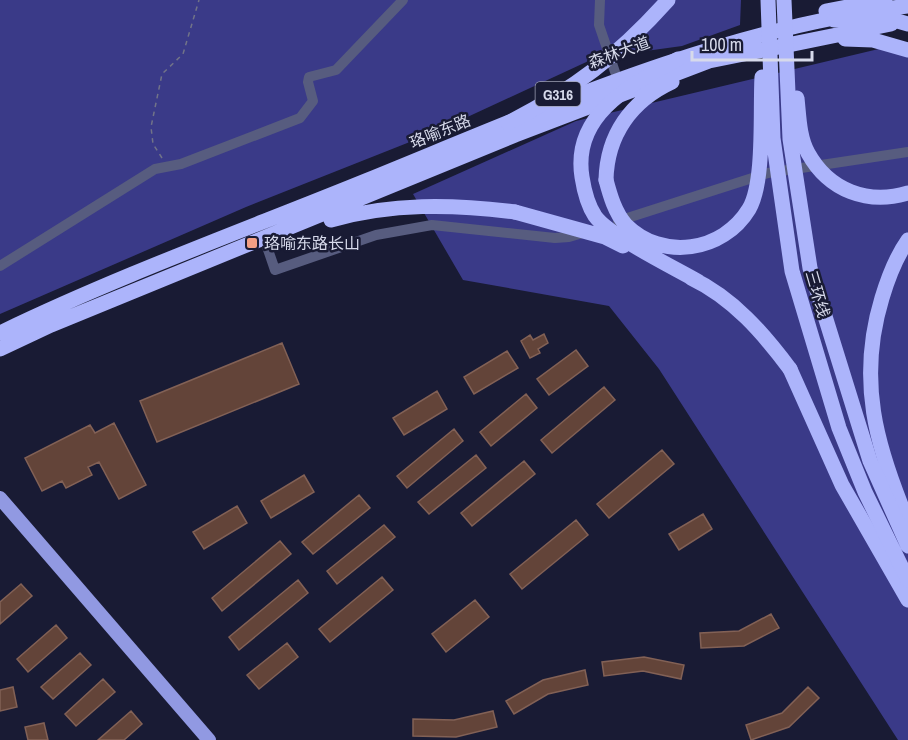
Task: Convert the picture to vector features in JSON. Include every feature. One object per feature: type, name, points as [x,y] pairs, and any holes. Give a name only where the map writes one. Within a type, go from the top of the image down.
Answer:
[{"type":"highway","points":[[508,123],[587,78],[648,23],[668,0]]},
{"type":"highway","points":[[729,57],[662,87],[639,105],[616,129],[606,159],[606,180],[611,200],[625,224],[645,240],[667,248],[709,244],[724,236],[738,224],[749,208],[757,186],[766,0]]},
{"type":"highway","name":"三环线","points":[[766,0],[773,138],[792,271],[838,428],[908,580]]},
{"type":"highway","points":[[786,0],[800,128],[808,153],[840,188],[862,196],[885,198],[908,193]]},
{"type":"highway","name":"三环线","points":[[786,0],[790,139],[810,268],[870,461],[908,546]]},
{"type":"highway","name":"森林大道","points":[[246,229],[285,204],[615,72],[708,40],[860,3],[885,0]]},
{"type":"highway","name":"珞喻东路","points":[[0,333],[45,311],[508,123],[678,60],[779,30],[908,6]]},
{"type":"highway","points":[[834,20],[908,22]]},
{"type":"highway","name":"G316","points":[[0,349],[51,325],[614,96],[729,57],[803,40],[908,22]]},
{"type":"highway","points":[[803,40],[873,40],[908,50]]},
{"type":"highway","points":[[678,60],[642,79],[597,114],[585,136],[579,161],[584,192],[596,217],[628,242],[699,282],[728,302],[762,332],[790,369],[842,485],[908,600]]},
{"type":"highway","points":[[264,238],[374,209],[462,205],[515,212],[605,237],[699,282]]},
{"type":"highway","points":[[908,240],[884,289],[875,321],[869,368],[873,419],[886,469],[908,522]]},
{"type":"main road","points":[[0,498],[209,740]]},
{"type":"street","points":[[0,266],[146,174],[166,166],[181,164],[300,118],[314,101],[308,82],[309,77],[336,70],[403,0]]},
{"type":"street","points":[[600,0],[599,26],[615,72]]},
{"type":"street","points":[[264,238],[275,270],[376,236],[432,225],[569,237],[768,173],[908,152]]},
{"type":"path","points":[[166,166],[153,144],[151,127],[153,110],[162,74],[183,54],[199,0]]},
{"type":"shaded area","points":[[0,0],[741,0],[740,25],[682,46],[595,58],[435,132],[246,207],[0,314]]},
{"type":"shaded area","points":[[908,42],[908,740],[898,740],[659,369],[609,306],[463,280],[413,194],[576,121]]},
{"type":"building","points":[[544,334],[548,343],[538,349],[540,353],[530,358],[521,341],[530,335],[533,340]]},
{"type":"building","points":[[282,343],[299,384],[157,442],[140,401]]},
{"type":"building","points":[[576,350],[588,366],[549,395],[537,379]]},
{"type":"building","points":[[507,351],[518,368],[474,394],[464,377]]},
{"type":"building","points":[[604,387],[615,400],[552,453],[541,440]]},
{"type":"building","points":[[437,391],[447,409],[404,435],[393,418]]},
{"type":"building","points":[[526,394],[537,408],[491,446],[480,432]]},
{"type":"building","points":[[114,423],[146,485],[119,499],[99,462],[88,467],[92,475],[66,488],[62,481],[42,491],[25,458],[90,425],[95,433]]},
{"type":"building","points":[[454,429],[463,441],[407,488],[397,476]]},
{"type":"building","points":[[662,450],[674,464],[609,518],[597,504]]},
{"type":"building","points":[[476,455],[486,468],[429,514],[418,502]]},
{"type":"building","points":[[524,461],[535,474],[472,526],[461,513]]},
{"type":"building","points":[[304,475],[314,492],[271,518],[261,501]]},
{"type":"building","points":[[359,495],[370,508],[313,554],[302,542]]},
{"type":"building","points":[[237,506],[247,523],[204,549],[193,532]]},
{"type":"building","points":[[703,514],[712,529],[679,550],[669,534]]},
{"type":"building","points":[[576,520],[588,535],[522,589],[510,574]]},
{"type":"building","points":[[384,525],[395,537],[337,584],[327,571]]},
{"type":"building","points":[[280,541],[291,554],[222,611],[212,598]]},
{"type":"building","points":[[382,577],[393,590],[330,642],[319,629]]},
{"type":"building","points":[[298,580],[308,593],[239,650],[229,637]]},
{"type":"building","points":[[21,584],[32,596],[0,624],[0,602]]},
{"type":"building","points":[[475,600],[489,617],[446,652],[432,634]]},
{"type":"building","points":[[771,614],[779,628],[744,646],[701,648],[700,633],[739,631]]},
{"type":"building","points":[[56,625],[67,638],[28,672],[17,659]]},
{"type":"building","points":[[287,643],[298,657],[259,689],[247,675]]},
{"type":"building","points":[[80,653],[91,665],[53,699],[41,687]]},
{"type":"building","points":[[644,657],[684,665],[681,679],[643,671],[604,676],[602,662]]},
{"type":"building","points":[[585,670],[588,685],[548,694],[514,714],[506,701],[543,680]]},
{"type":"building","points":[[103,679],[115,692],[76,726],[65,714]]},
{"type":"building","points":[[13,687],[17,707],[0,711],[0,690]]},
{"type":"building","points":[[808,687],[819,698],[789,727],[751,740],[746,725],[782,713]]},
{"type":"building","points":[[131,711],[142,724],[124,740],[98,740]]},
{"type":"building","points":[[493,711],[497,727],[456,737],[413,736],[413,719],[454,720]]},
{"type":"building","points":[[44,723],[48,740],[28,740],[25,727]]},
{"type":"place","name":"珞喻东路长山","points":[[252,243]]}]
